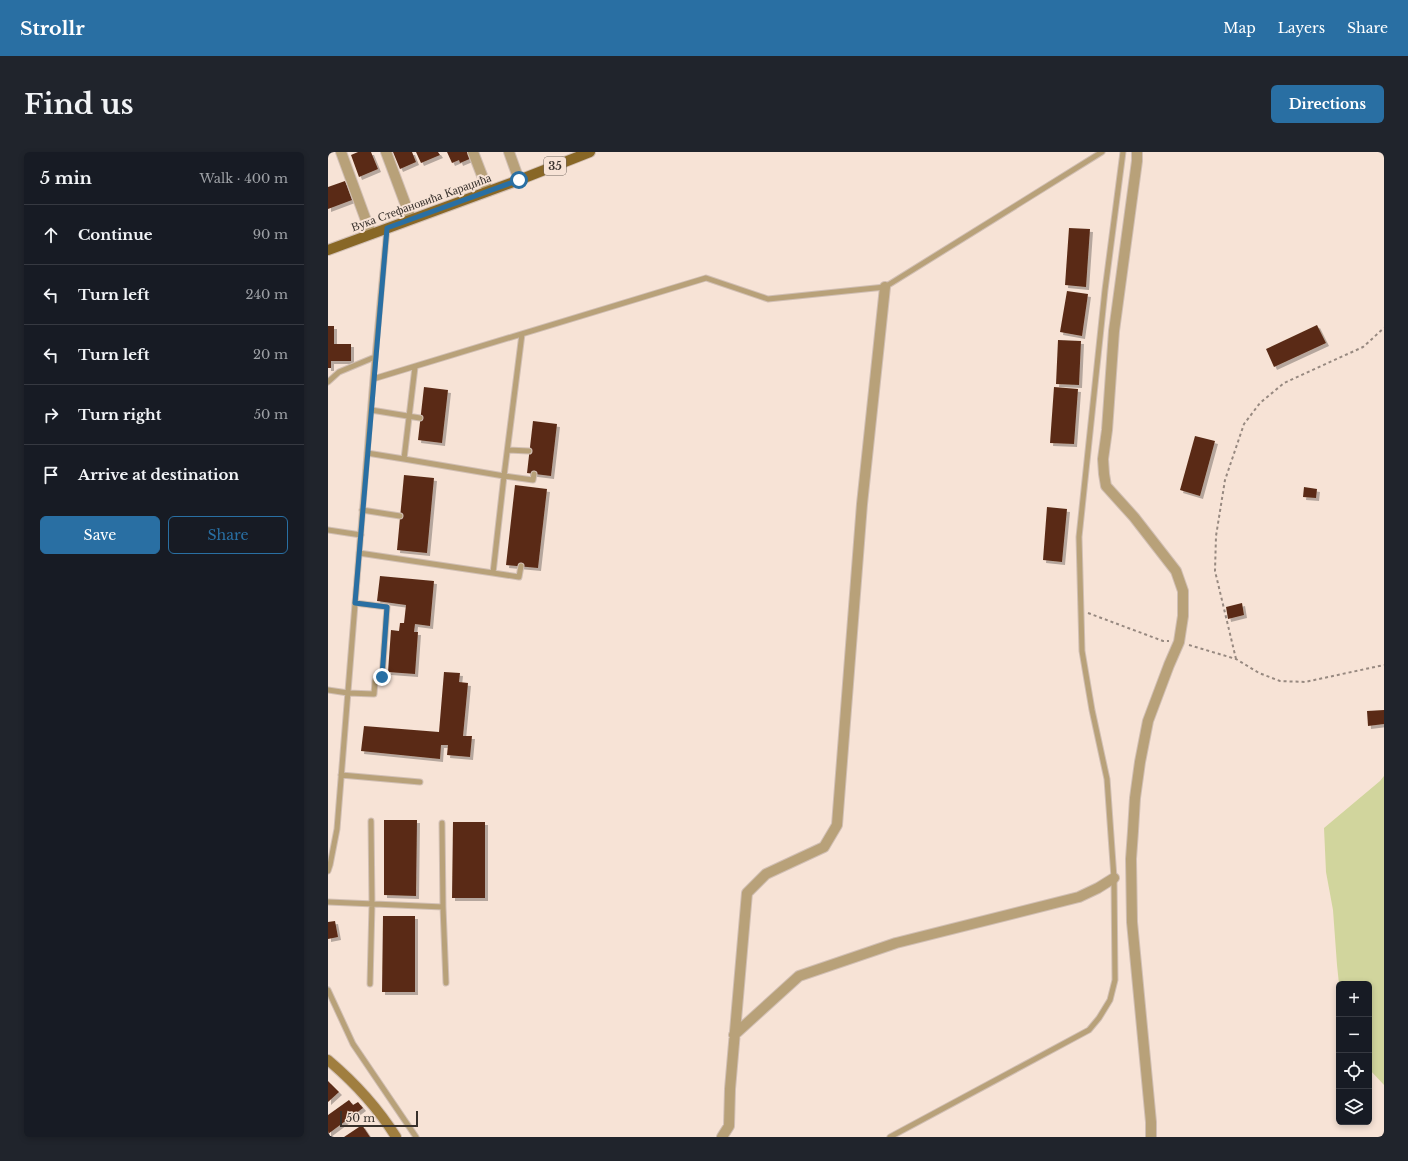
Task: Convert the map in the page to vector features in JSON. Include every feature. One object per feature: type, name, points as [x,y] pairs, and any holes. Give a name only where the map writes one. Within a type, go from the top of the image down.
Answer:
[{"type":"main road","name":"Вука Стефановића Караџића","points":[[328,250],[519,180],[590,152]]},
{"type":"street","points":[[341,152],[371,234]]},
{"type":"street","points":[[386,152],[411,219]]},
{"type":"street","points":[[473,152],[488,191]]},
{"type":"street","points":[[509,152],[519,180]]},
{"type":"street","points":[[1137,152],[1114,332],[1107,430],[1103,459],[1104,474],[1106,486],[1134,517],[1176,571],[1183,592],[1183,616],[1179,642],[1148,721],[1139,769],[1131,859],[1132,922],[1151,1122],[1151,1137]]},
{"type":"street","points":[[722,1137],[729,1126],[734,1035],[747,893],[766,874],[824,847],[837,825],[862,504],[885,287]]},
{"type":"street","points":[[734,1035],[799,976],[896,943],[1079,898],[1114,878]]},
{"type":"street","points":[[328,1060],[361,1091],[387,1122],[396,1137]]},
{"type":"lane","points":[[373,379],[706,278],[768,299],[885,287],[1102,152]]},
{"type":"lane","points":[[890,1137],[1089,1030],[1100,1018],[1110,1000],[1115,980],[1114,878],[1107,779],[1092,710],[1082,651],[1079,537],[1105,290],[1123,152]]},
{"type":"lane","points":[[328,871],[336,829],[341,775],[373,379],[387,228]]},
{"type":"lane","points":[[493,573],[522,334]]},
{"type":"lane","points":[[328,382],[339,372],[375,357]]},
{"type":"lane","points":[[404,459],[415,366]]},
{"type":"lane","points":[[371,410],[420,418]]},
{"type":"lane","points":[[508,450],[529,451]]},
{"type":"lane","points":[[367,453],[534,480],[534,474]]},
{"type":"lane","points":[[362,510],[400,516]]},
{"type":"lane","points":[[328,530],[360,535]]},
{"type":"lane","points":[[359,553],[519,577],[521,566]]},
{"type":"lane","points":[[328,690],[348,693],[374,694],[375,681],[382,677],[387,607],[355,603]]},
{"type":"lane","points":[[341,775],[420,782]]},
{"type":"lane","points":[[370,984],[372,904],[371,821]]},
{"type":"lane","points":[[442,823],[446,983]]},
{"type":"lane","points":[[328,902],[443,907]]},
{"type":"lane","points":[[328,990],[353,1044],[416,1137]]},
{"type":"path","points":[[1236,658],[1215,571],[1216,536],[1225,480],[1244,424],[1260,403],[1284,383],[1363,347],[1384,328]]},
{"type":"path","points":[[1081,611],[1163,641],[1179,642],[1236,658],[1259,673],[1280,681],[1305,682],[1384,664]]},
{"type":"green space","points":[[1384,776],[1384,1085],[1372,1072],[1372,981],[1339,981],[1333,910],[1326,872],[1324,828]]},
{"type":"building","points":[[358,152],[371,152],[378,169],[359,177],[351,155]]},
{"type":"building","points":[[393,152],[412,152],[416,162],[400,169]]},
{"type":"building","points":[[416,152],[438,152],[440,155],[421,163]]},
{"type":"building","points":[[447,152],[470,152],[472,158],[460,163],[459,160],[452,163]]},
{"type":"building","points":[[345,181],[352,200],[328,209],[328,187]]},
{"type":"building","points":[[1069,228],[1090,229],[1086,287],[1065,285]]},
{"type":"building","points":[[1067,291],[1088,294],[1082,336],[1060,332]]},
{"type":"building","points":[[1317,325],[1326,343],[1274,367],[1266,349]]},
{"type":"building","points":[[328,326],[334,326],[334,344],[351,344],[351,361],[331,361],[331,368],[328,368]]},
{"type":"building","points":[[1058,340],[1081,341],[1079,385],[1056,384]]},
{"type":"building","points":[[424,387],[448,390],[442,443],[418,440]]},
{"type":"building","points":[[1054,387],[1078,389],[1074,444],[1050,443]]},
{"type":"building","points":[[533,421],[557,424],[551,476],[527,473]]},
{"type":"building","points":[[1195,436],[1215,441],[1200,496],[1180,490]]},
{"type":"building","points":[[404,475],[434,478],[427,553],[397,550]]},
{"type":"building","points":[[515,485],[547,489],[538,568],[506,565]]},
{"type":"building","points":[[1304,487],[1317,489],[1316,498],[1303,497]]},
{"type":"building","points":[[1047,507],[1067,509],[1062,562],[1043,560]]},
{"type":"building","points":[[380,576],[434,581],[430,626],[415,624],[414,632],[418,632],[415,674],[388,672],[391,630],[399,631],[400,623],[404,623],[406,605],[377,601]]},
{"type":"building","points":[[1242,603],[1244,615],[1228,619],[1226,607]]},
{"type":"building","points":[[444,672],[460,673],[459,682],[468,683],[463,736],[472,736],[470,757],[447,755],[448,745],[441,745],[440,759],[361,751],[364,726],[439,732]]},
{"type":"building","points":[[1384,710],[1384,724],[1368,726],[1367,711]]},
{"type":"building","points":[[384,820],[417,820],[416,896],[384,895]]},
{"type":"building","points":[[453,822],[485,822],[485,898],[452,898]]},
{"type":"building","points":[[383,916],[415,916],[415,992],[382,992]]},
{"type":"building","points":[[335,921],[338,937],[328,939],[328,922]]},
{"type":"building","points":[[328,1081],[339,1092],[328,1102]]},
{"type":"building","points":[[349,1100],[353,1105],[358,1102],[363,1108],[328,1134],[328,1115]]},
{"type":"building","points":[[362,1125],[370,1137],[344,1137]]},
{"type":"route","points":[[382,677],[387,607],[355,603],[387,228],[519,180]]}]
